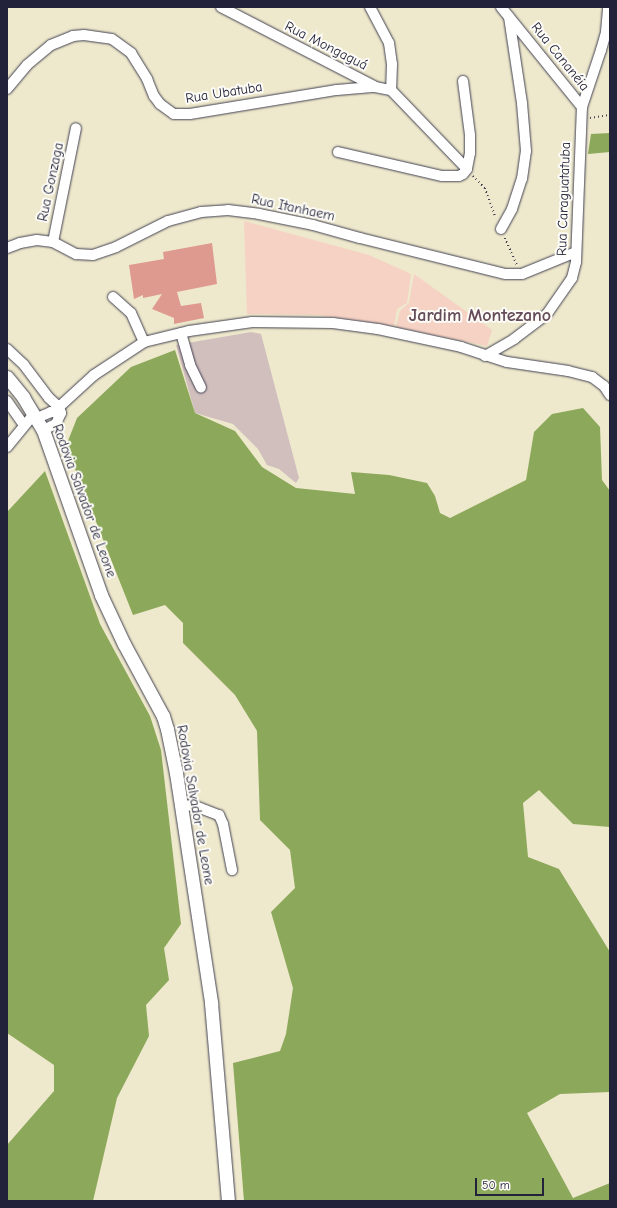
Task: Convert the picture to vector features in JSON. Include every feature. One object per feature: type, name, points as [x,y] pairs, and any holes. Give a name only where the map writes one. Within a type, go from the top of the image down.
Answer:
[{"type":"main road","name":"Rodovia Salvador de Leone","points":[[7,377],[36,416],[43,430],[101,595],[124,644],[163,716],[172,748],[210,1002],[228,1201]]},
{"type":"street","name":"Rua Mongaguá","points":[[221,7],[375,86]]},
{"type":"street","points":[[370,7],[389,43],[392,64],[391,90],[467,169]]},
{"type":"street","name":"Rua Cananéia","points":[[501,7],[582,107]]},
{"type":"street","name":"Rua Caraguatatuba","points":[[485,356],[514,339],[547,314],[572,278],[576,252],[583,118],[582,107],[606,32],[608,7]]},
{"type":"street","points":[[501,229],[512,209],[522,179],[526,151],[522,103],[509,17]]},
{"type":"street","name":"Rua Ubatuba","points":[[7,89],[26,65],[51,45],[73,36],[84,35],[112,40],[131,53],[139,64],[154,96],[160,104],[174,114],[190,114],[290,97],[375,86],[391,90]]},
{"type":"street","points":[[338,152],[442,176],[459,176],[467,169],[470,152],[470,135],[463,81]]},
{"type":"street","name":"Rua Gonzaga","points":[[53,242],[76,128]]},
{"type":"street","name":"Rua Itanhaem","points":[[7,248],[20,243],[38,240],[53,242],[76,254],[93,254],[116,247],[168,221],[200,212],[228,210],[259,214],[313,225],[506,274],[522,274],[576,252]]},
{"type":"street","points":[[113,297],[132,314],[144,342]]},
{"type":"street","points":[[43,430],[56,424],[60,410],[94,375],[144,342],[181,333],[252,322],[333,323],[378,329],[419,337],[461,347],[507,362],[568,371],[592,377],[604,386],[610,395]]},
{"type":"street","points":[[181,333],[190,365],[201,388]]},
{"type":"street","points":[[7,349],[24,365],[60,410]]},
{"type":"street","points":[[7,401],[24,426]]},
{"type":"street","points":[[7,447],[24,426],[36,416],[60,410]]},
{"type":"street","points":[[180,805],[195,806],[219,815],[223,824],[232,870]]},
{"type":"path","points":[[583,118],[610,115]]},
{"type":"shaded area","points":[[244,221],[369,255],[411,274],[407,303],[397,309],[394,326],[319,315],[247,314]]},
{"type":"shaded area","points":[[414,274],[492,330],[487,346],[396,327],[400,311],[409,303]]},
{"type":"shaded area","points":[[251,332],[261,334],[299,478],[296,483],[279,469],[267,465],[258,449],[233,424],[195,413],[176,345]]},
{"type":"green space","points":[[610,133],[610,152],[588,154],[591,134]]},
{"type":"green space","points":[[175,350],[195,413],[235,431],[262,467],[296,488],[355,494],[351,472],[389,475],[427,483],[435,496],[440,513],[450,518],[526,480],[534,432],[552,414],[583,408],[600,427],[602,480],[610,491],[610,827],[573,824],[539,790],[523,803],[528,857],[559,869],[610,952],[610,1092],[560,1094],[527,1113],[573,1198],[610,1183],[610,1201],[244,1201],[233,1063],[280,1051],[286,1034],[293,988],[271,912],[295,888],[290,850],[260,820],[257,731],[235,695],[183,643],[183,623],[165,605],[133,615],[66,446],[77,418],[131,367]]},
{"type":"green space","points":[[45,471],[100,624],[150,716],[161,750],[181,924],[164,948],[169,980],[146,1005],[149,1036],[117,1098],[93,1201],[7,1201],[7,1145],[54,1091],[54,1065],[7,1033],[7,512]]},
{"type":"building","points":[[212,243],[217,284],[177,292],[181,306],[201,303],[204,318],[174,324],[174,318],[152,309],[162,294],[143,298],[143,295],[134,299],[129,265],[164,259],[163,252]]},
{"type":"district","name":"Jardim Montezano","points":[[480,316]]}]
